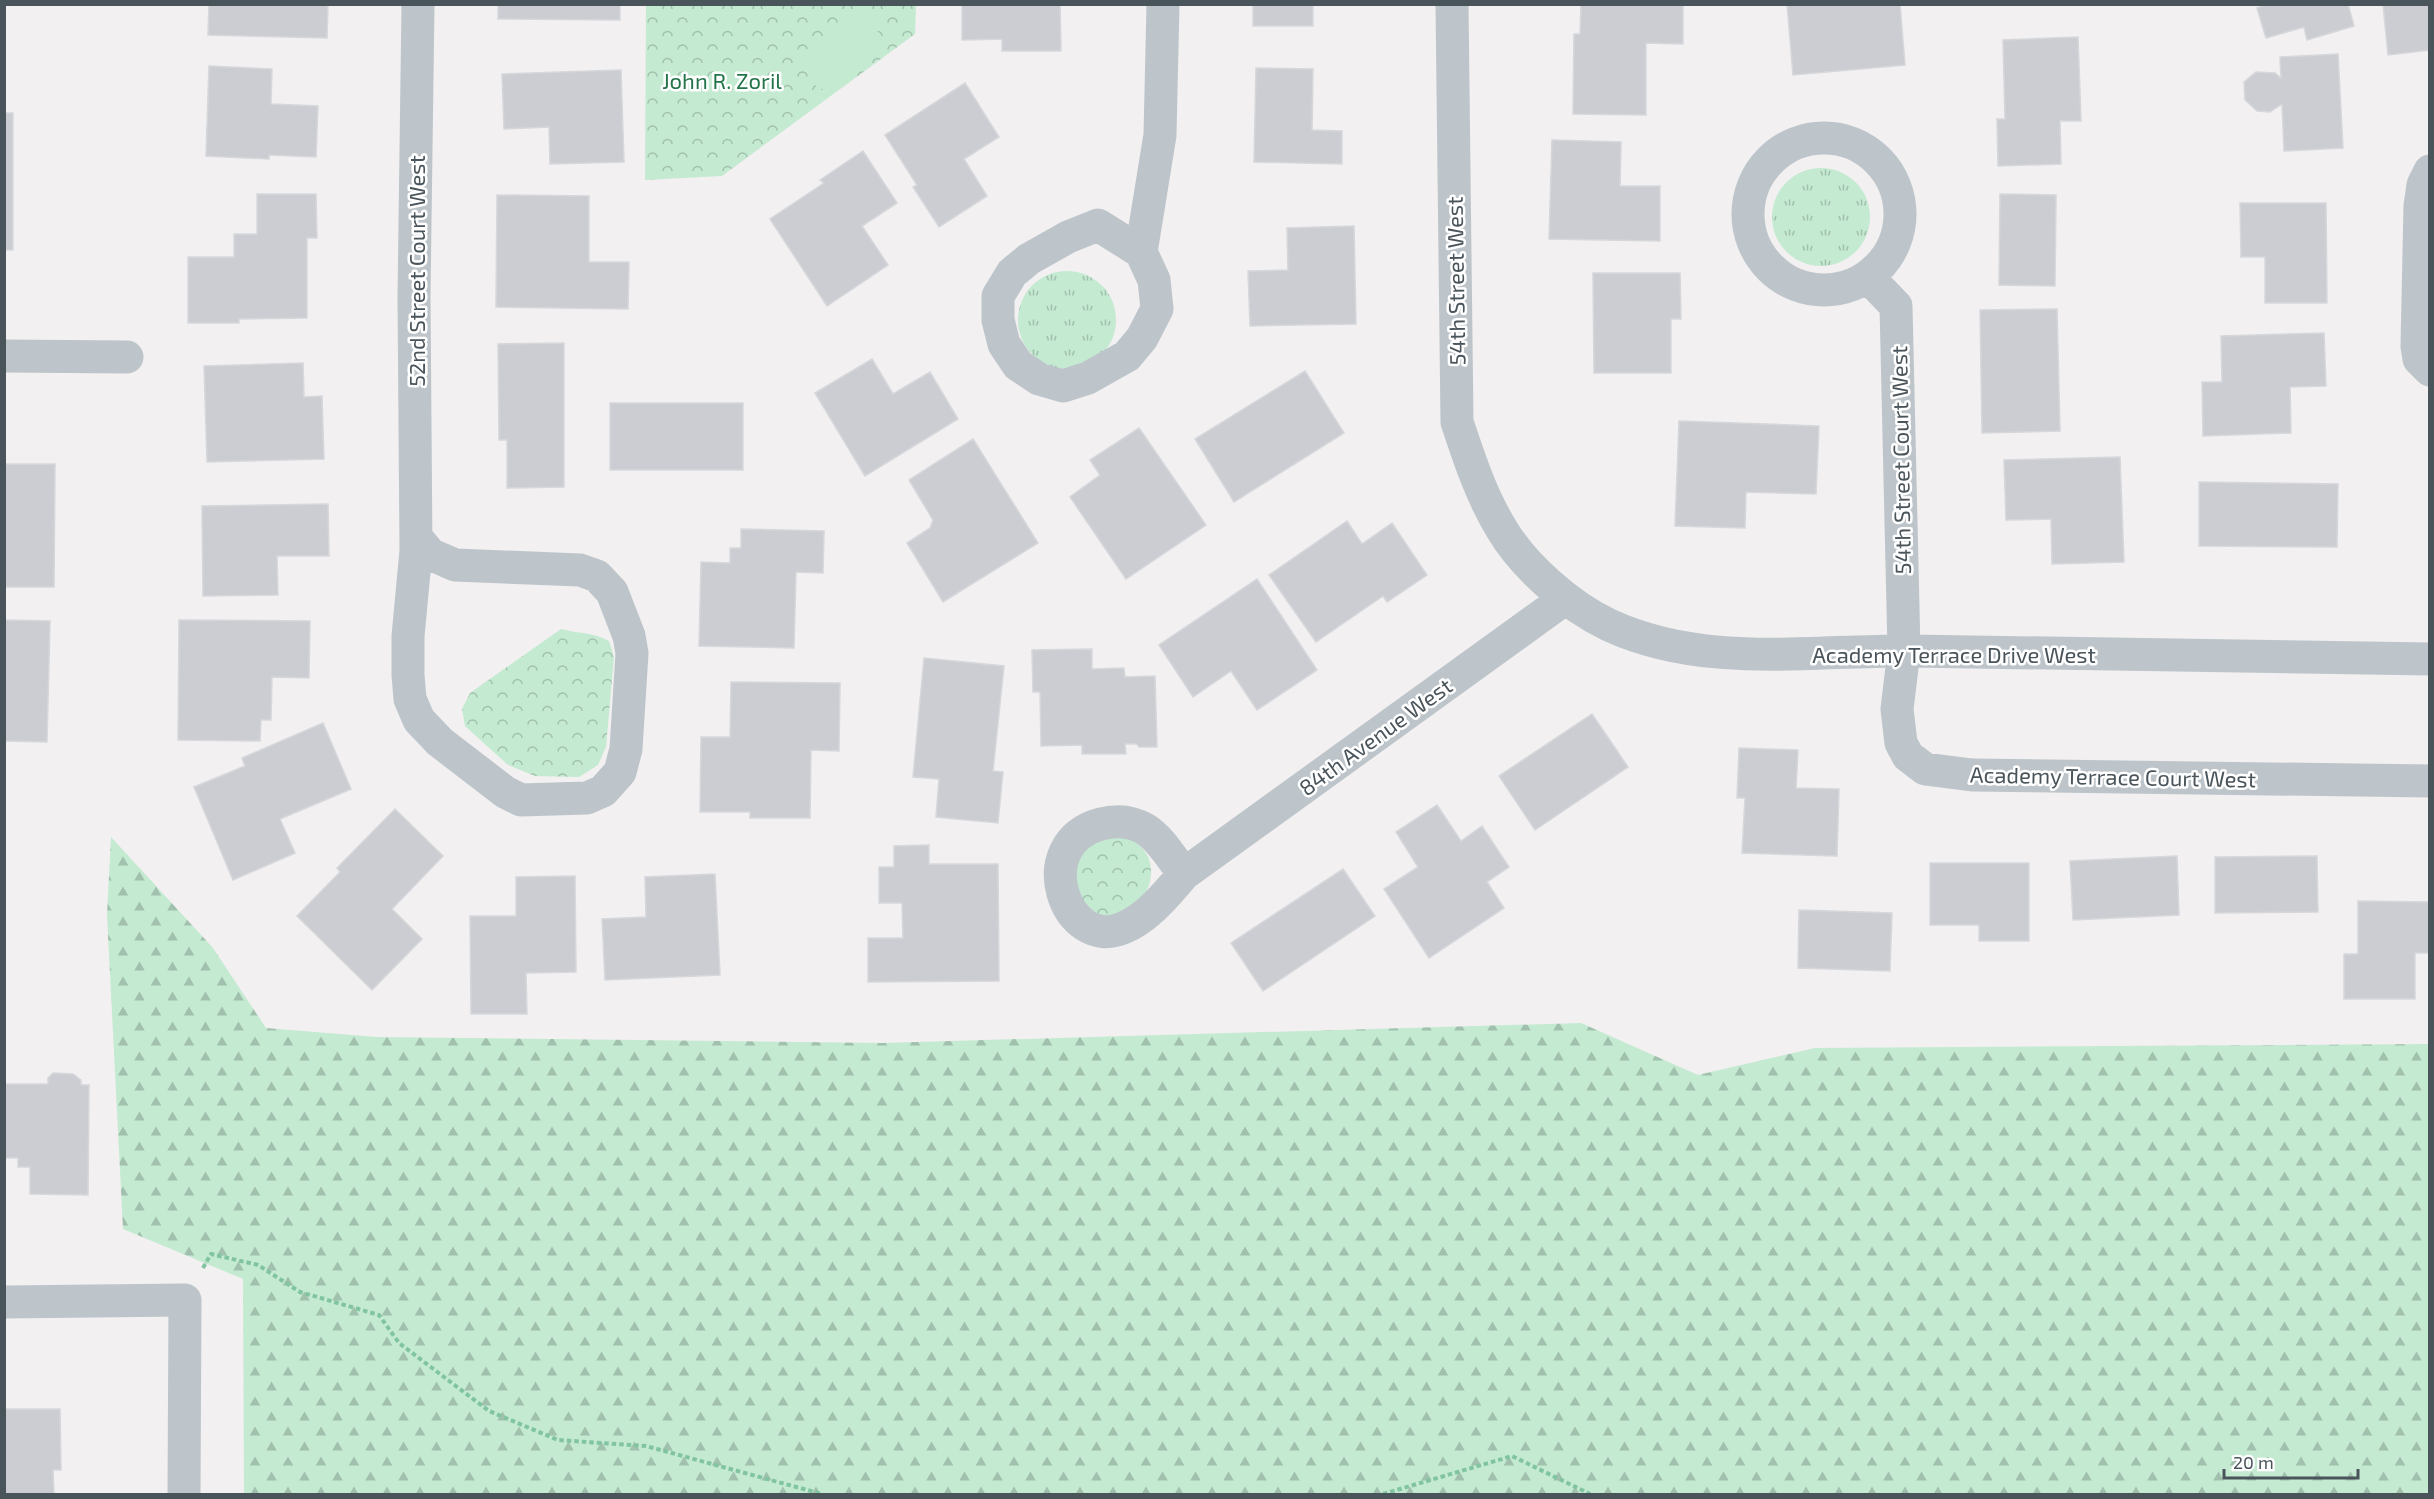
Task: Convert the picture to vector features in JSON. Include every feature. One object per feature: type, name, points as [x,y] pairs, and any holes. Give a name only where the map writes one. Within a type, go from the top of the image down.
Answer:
[{"type":"street","name":"52nd Street Court West","points":[[416,537],[430,554],[455,565],[580,570],[597,576],[612,592],[629,636],[632,653],[626,749],[620,772],[603,791],[587,798],[521,800],[505,792],[440,742],[419,720],[411,699],[408,675],[408,636],[416,537],[414,297],[418,4]]},
{"type":"street","points":[[1141,252],[1098,225],[1049,247],[1012,273],[998,296],[998,320],[1004,344],[1018,365],[1039,379],[1063,386],[1088,378],[1127,356],[1142,338],[1157,309],[1154,280],[1141,252],[1160,135],[1163,4]]},
{"type":"street","name":"54th Street West","points":[[1452,4],[1457,422],[1476,478],[1501,529],[1513,544]]},
{"type":"street","points":[[1830,137],[1856,144],[1876,158],[1893,178],[1900,203],[1900,228],[1891,252],[1870,279],[1827,291],[1803,288],[1780,277],[1762,260],[1751,238],[1748,212],[1752,188],[1765,166],[1783,149],[1806,139],[1830,137]]},
{"type":"street","points":[[2430,171],[2423,185],[2420,206],[2417,346],[2419,358],[2430,370]]},
{"type":"street","name":"54th Street Court West","points":[[1870,279],[1896,306],[1904,651]]},
{"type":"street","points":[[4,356],[127,357]]},
{"type":"street","name":"Academy Terrace Drive West","points":[[1513,544],[1531,567],[1566,598],[1608,624],[1652,641],[1696,651],[1741,654],[1904,651],[2430,659]]},
{"type":"street","name":"84th Avenue West","points":[[1184,874],[1566,598]]},
{"type":"street","name":"Academy Terrace Court West","points":[[1904,651],[1897,709],[1901,743],[1908,756],[1925,769],[1972,775],[2430,781]]},
{"type":"street","points":[[4,1302],[185,1300],[184,1494]]},
{"type":"path","points":[[185,1300],[211,1254],[258,1265],[300,1292],[379,1315],[399,1343],[489,1411],[548,1436],[558,1440],[646,1446],[822,1494]]},
{"type":"path","points":[[1383,1494],[1512,1456],[1590,1494]]},
{"type":"green space","name":"John R. Zoril","points":[[646,5],[916,5],[915,34],[722,176],[645,180]]},
{"type":"green space","points":[[865,11],[887,46],[819,91],[797,56]]},
{"type":"green space","points":[[1821,168],[1840,171],[1856,182],[1867,198],[1870,217],[1867,236],[1856,252],[1840,263],[1821,266],[1802,263],[1786,252],[1775,236],[1772,217],[1775,198],[1786,182],[1802,171]]},
{"type":"green space","points":[[1067,271],[1086,275],[1101,286],[1112,301],[1116,320],[1112,339],[1101,354],[1086,365],[1067,369],[1048,365],[1033,354],[1022,339],[1018,320],[1022,301],[1033,286],[1048,275]]},
{"type":"green space","points":[[561,629],[609,641],[614,657],[606,747],[598,765],[579,777],[535,776],[508,765],[465,726],[462,709],[470,693]]},
{"type":"green space","points":[[1102,835],[1130,839],[1143,849],[1149,861],[1151,875],[1148,888],[1141,900],[1130,910],[1116,915],[1096,914],[1076,899],[1072,859]]},
{"type":"green space","points":[[111,837],[213,948],[266,1028],[376,1037],[882,1043],[1581,1023],[1698,1075],[1815,1048],[2429,1044],[2429,1494],[244,1494],[243,1279],[123,1229],[107,915]]},
{"type":"building","points":[[209,4],[328,4],[327,38],[208,35]]},
{"type":"building","points":[[498,4],[620,4],[620,20],[498,19]]},
{"type":"building","points":[[962,4],[1060,4],[1061,51],[1002,51],[1002,39],[962,40]]},
{"type":"building","points":[[1253,4],[1313,4],[1313,26],[1253,26]]},
{"type":"building","points":[[1581,4],[1683,4],[1683,44],[1646,43],[1646,115],[1573,114],[1574,34],[1580,34]]},
{"type":"building","points":[[1787,4],[1900,4],[1905,65],[1793,75]]},
{"type":"building","points":[[2269,4],[2348,4],[2354,26],[2307,40],[2304,27],[2266,38],[2257,8]]},
{"type":"building","points":[[2383,4],[2430,4],[2430,50],[2388,55]]},
{"type":"building","points":[[2078,37],[2081,121],[2060,121],[2061,164],[1998,166],[1997,119],[2005,119],[2003,40]]},
{"type":"building","points":[[2338,54],[2343,148],[2284,151],[2282,104],[2270,112],[2257,111],[2245,100],[2244,82],[2256,72],[2275,73],[2281,78],[2280,57]]},
{"type":"building","points":[[209,66],[272,69],[271,104],[318,106],[316,157],[269,155],[269,159],[206,156]]},
{"type":"building","points":[[1256,68],[1313,69],[1312,130],[1342,131],[1342,164],[1254,162]]},
{"type":"building","points":[[621,70],[624,162],[550,164],[549,127],[504,129],[502,74]]},
{"type":"building","points":[[965,83],[999,137],[964,159],[987,196],[939,227],[913,187],[917,185],[885,135]]},
{"type":"building","points":[[4,113],[13,113],[13,250],[4,250]]},
{"type":"building","points":[[1552,140],[1621,142],[1620,186],[1660,186],[1660,241],[1549,239]]},
{"type":"building","points":[[863,151],[897,203],[862,226],[888,265],[827,306],[770,219],[824,183],[820,180]]},
{"type":"building","points":[[257,194],[316,194],[317,238],[307,238],[307,318],[239,319],[239,323],[188,323],[188,257],[234,257],[234,234],[257,234]]},
{"type":"building","points":[[2000,194],[2056,195],[2055,286],[1999,285]]},
{"type":"building","points":[[497,195],[589,196],[589,262],[629,262],[628,309],[496,307]]},
{"type":"building","points":[[2240,203],[2326,203],[2327,303],[2265,303],[2265,257],[2241,257]]},
{"type":"building","points":[[1354,226],[1356,324],[1250,326],[1248,271],[1288,270],[1287,228]]},
{"type":"building","points":[[1593,273],[1680,273],[1681,319],[1671,319],[1671,373],[1594,373]]},
{"type":"building","points":[[2057,309],[2060,431],[1982,433],[1980,310]]},
{"type":"building","points":[[2324,333],[2326,386],[2290,387],[2291,433],[2203,436],[2202,382],[2222,382],[2221,336]]},
{"type":"building","points":[[564,343],[564,487],[507,488],[507,440],[499,440],[498,344]]},
{"type":"building","points":[[872,359],[893,394],[930,372],[958,419],[865,476],[815,393]]},
{"type":"building","points":[[303,363],[304,397],[322,396],[324,459],[207,462],[204,366]]},
{"type":"building","points":[[1305,371],[1344,433],[1234,502],[1195,439]]},
{"type":"building","points":[[610,403],[743,403],[743,470],[610,470]]},
{"type":"building","points":[[1679,421],[1819,426],[1816,494],[1746,492],[1745,528],[1675,526]]},
{"type":"building","points":[[1139,428],[1206,525],[1126,579],[1070,497],[1100,475],[1090,460]]},
{"type":"building","points":[[973,439],[1038,543],[943,602],[907,543],[930,528],[933,520],[909,480]]},
{"type":"building","points":[[2120,457],[2124,562],[2052,564],[2051,519],[2006,520],[2004,460]]},
{"type":"building","points":[[4,464],[55,464],[54,587],[4,587]]},
{"type":"building","points":[[2199,482],[2338,484],[2337,547],[2199,546]]},
{"type":"building","points":[[328,504],[329,556],[277,556],[278,595],[203,596],[202,506]]},
{"type":"building","points":[[1347,521],[1362,544],[1392,523],[1427,575],[1387,602],[1383,596],[1316,642],[1269,575]]},
{"type":"building","points":[[741,529],[824,531],[823,573],[796,572],[794,648],[699,646],[701,562],[730,563],[730,548],[741,548]]},
{"type":"building","points":[[1257,579],[1317,670],[1257,710],[1231,671],[1193,697],[1159,645]]},
{"type":"building","points":[[4,620],[50,621],[47,742],[4,741]]},
{"type":"building","points":[[179,620],[310,621],[309,678],[272,677],[271,720],[261,720],[260,741],[178,740]]},
{"type":"building","points":[[1092,649],[1092,669],[1124,668],[1125,677],[1155,676],[1157,747],[1125,744],[1126,754],[1082,754],[1082,745],[1041,746],[1040,692],[1033,692],[1032,650]]},
{"type":"building","points":[[924,658],[1004,666],[993,771],[1003,772],[998,823],[936,817],[939,779],[913,777]]},
{"type":"building","points":[[731,682],[840,683],[839,751],[811,750],[810,818],[750,818],[750,812],[700,812],[701,737],[730,737]]},
{"type":"building","points":[[1592,714],[1628,767],[1535,830],[1499,776]]},
{"type":"building","points":[[323,723],[351,789],[280,819],[295,853],[233,880],[194,787],[245,766],[242,758]]},
{"type":"building","points":[[1739,748],[1798,750],[1796,788],[1839,789],[1837,856],[1742,853],[1745,798],[1737,798]]},
{"type":"building","points":[[1437,805],[1461,841],[1482,826],[1509,867],[1487,882],[1504,908],[1429,958],[1384,889],[1418,867],[1396,832]]},
{"type":"building","points":[[395,809],[443,856],[392,909],[422,939],[372,990],[297,916],[340,872],[337,868]]},
{"type":"building","points":[[929,845],[929,864],[998,864],[999,981],[868,982],[868,938],[903,938],[902,903],[879,903],[879,867],[894,867],[894,846]]},
{"type":"building","points":[[2177,856],[2179,915],[2073,920],[2070,861]]},
{"type":"building","points":[[2317,856],[2318,912],[2215,913],[2215,857]]},
{"type":"building","points":[[1930,863],[2029,863],[2029,941],[1979,941],[1979,925],[1930,925]]},
{"type":"building","points":[[1343,869],[1375,916],[1263,991],[1231,943]]},
{"type":"building","points":[[715,874],[720,975],[605,980],[602,919],[646,917],[645,877]]},
{"type":"building","points":[[575,876],[576,972],[526,973],[527,1014],[471,1014],[470,916],[516,916],[516,877]]},
{"type":"building","points":[[2358,901],[2430,902],[2430,953],[2415,953],[2415,999],[2344,999],[2344,954],[2358,954]]},
{"type":"building","points":[[1799,910],[1892,913],[1890,971],[1798,968]]},
{"type":"building","points":[[53,1073],[73,1074],[81,1080],[81,1085],[89,1085],[88,1195],[30,1194],[30,1167],[18,1167],[18,1158],[4,1158],[4,1084],[48,1084],[48,1078]]},
{"type":"building","points":[[4,1409],[60,1409],[61,1470],[53,1470],[54,1494],[4,1494]]}]
